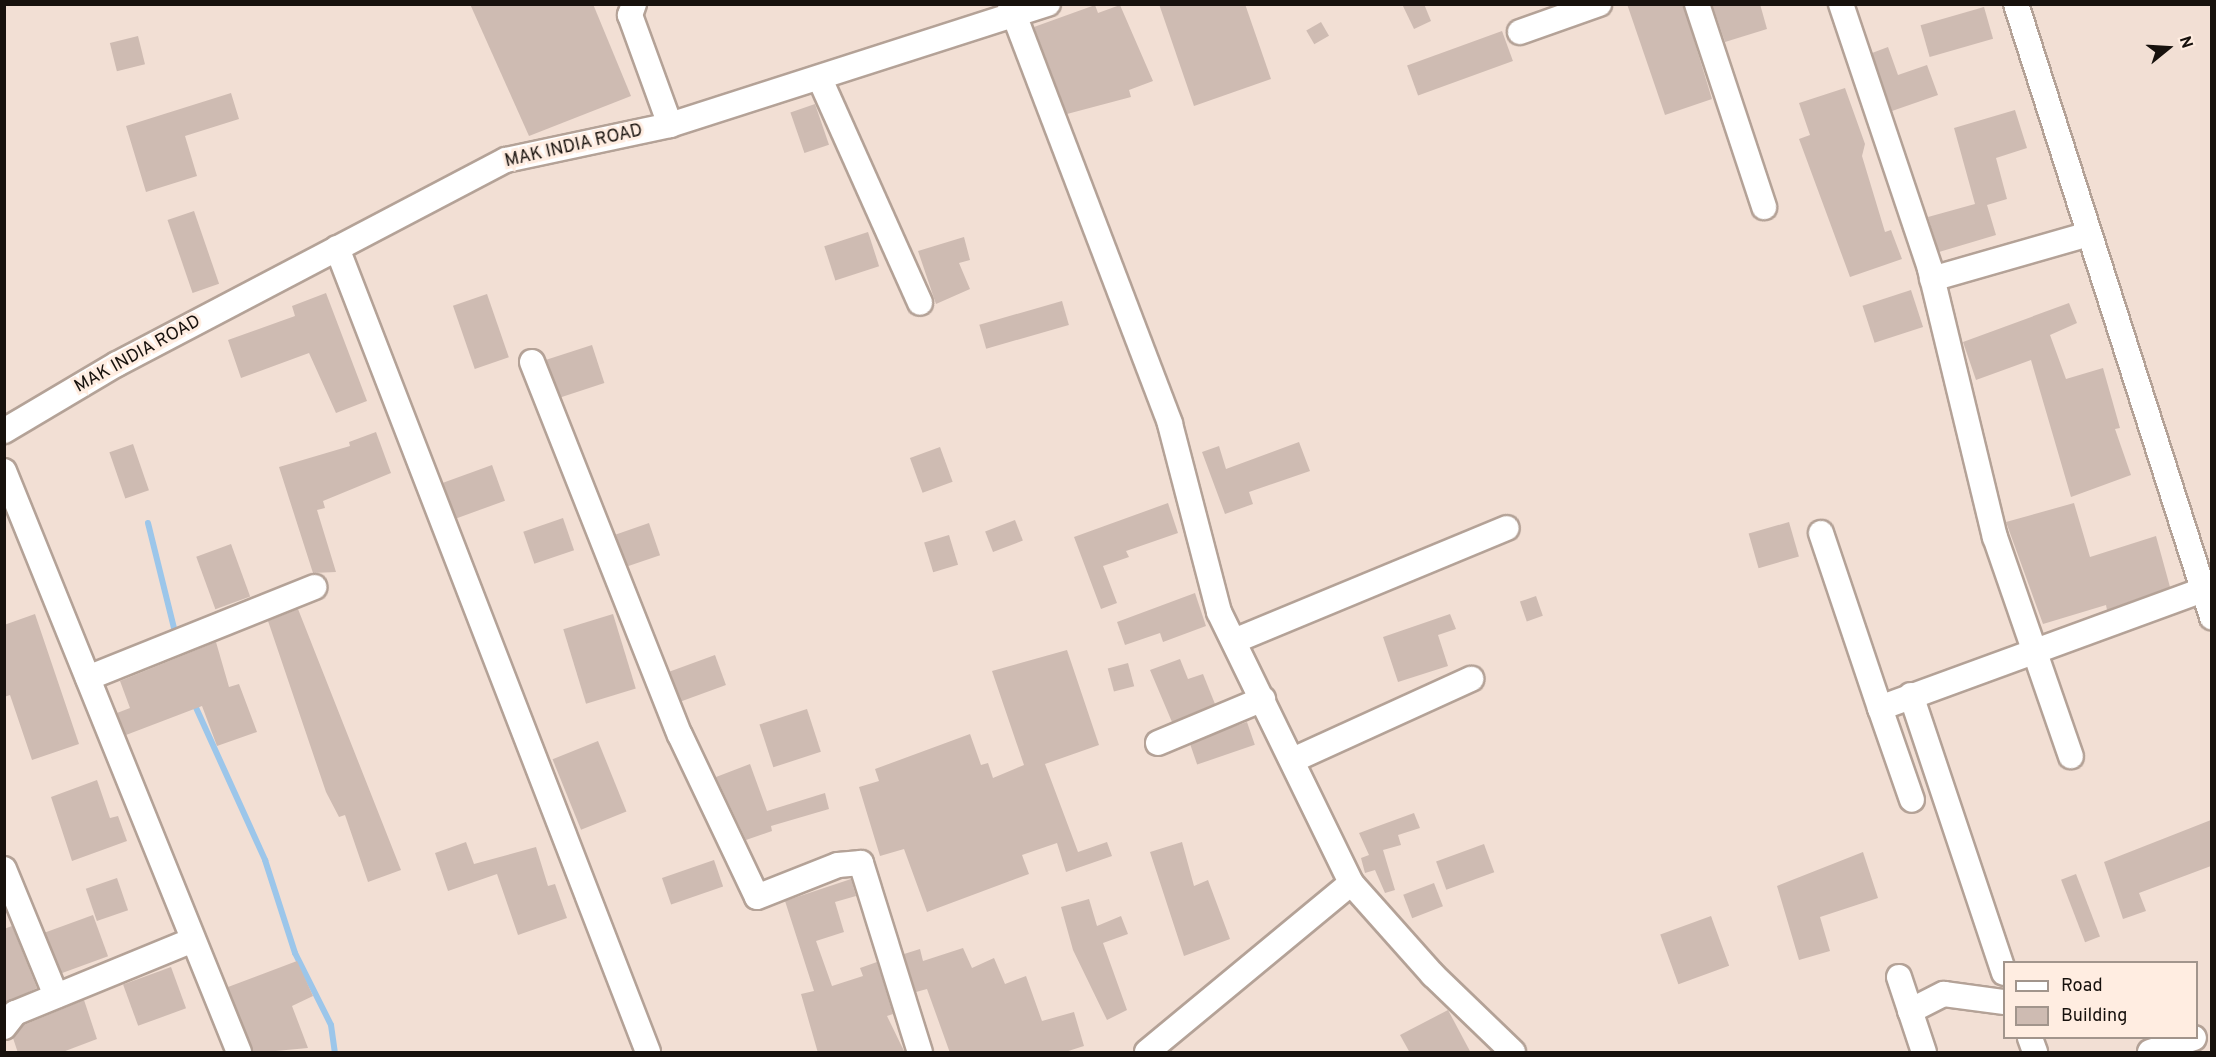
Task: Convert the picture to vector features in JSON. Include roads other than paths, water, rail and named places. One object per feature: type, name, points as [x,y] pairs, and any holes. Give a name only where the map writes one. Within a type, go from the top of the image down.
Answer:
[{"type":"street","points":[[634,4],[630,15],[670,125]]},
{"type":"street","name":"MAK INDIA ROAD","points":[[4,431],[337,248],[506,160],[670,125],[820,79],[1012,11],[1048,4]]},
{"type":"street","points":[[1520,32],[1599,4]]},
{"type":"street","points":[[1697,4],[1764,207]]},
{"type":"street","points":[[1841,4],[1932,279],[1995,537],[2071,756]]},
{"type":"street","points":[[2016,4],[2211,617]]},
{"type":"street","points":[[1012,11],[1170,424],[1219,612],[1351,883],[1433,975],[1513,1053]]},
{"type":"street","points":[[820,79],[920,303]]},
{"type":"street","points":[[1932,279],[2089,234]]},
{"type":"street","points":[[337,248],[648,1053]]},
{"type":"street","points":[[532,362],[680,735],[757,897],[838,865],[861,863],[920,1053]]},
{"type":"street","points":[[4,471],[239,1053]]},
{"type":"street","points":[[1234,641],[1507,528]]},
{"type":"street","points":[[1821,533],[1912,800]]},
{"type":"street","points":[[88,678],[314,587]]},
{"type":"street","points":[[1881,708],[1911,695],[2203,590]]},
{"type":"street","points":[[1293,760],[1471,679]]},
{"type":"street","points":[[1911,695],[2003,970]]},
{"type":"street","points":[[1158,743],[1263,699]]},
{"type":"street","points":[[4,869],[56,996]]},
{"type":"street","points":[[1147,1053],[1351,883]]},
{"type":"street","points":[[4,1027],[15,1013],[193,940]]},
{"type":"street","points":[[1899,977],[1924,1053]]},
{"type":"street","points":[[1910,1011],[1944,993],[2003,1002]]},
{"type":"street","points":[[2030,1039],[2036,1053]]},
{"type":"street","points":[[2150,1053],[2189,1039]]},
{"type":"waterway","points":[[148,523],[176,636]]},
{"type":"waterway","points":[[193,701],[265,860],[295,953],[331,1025],[335,1052]]}]
